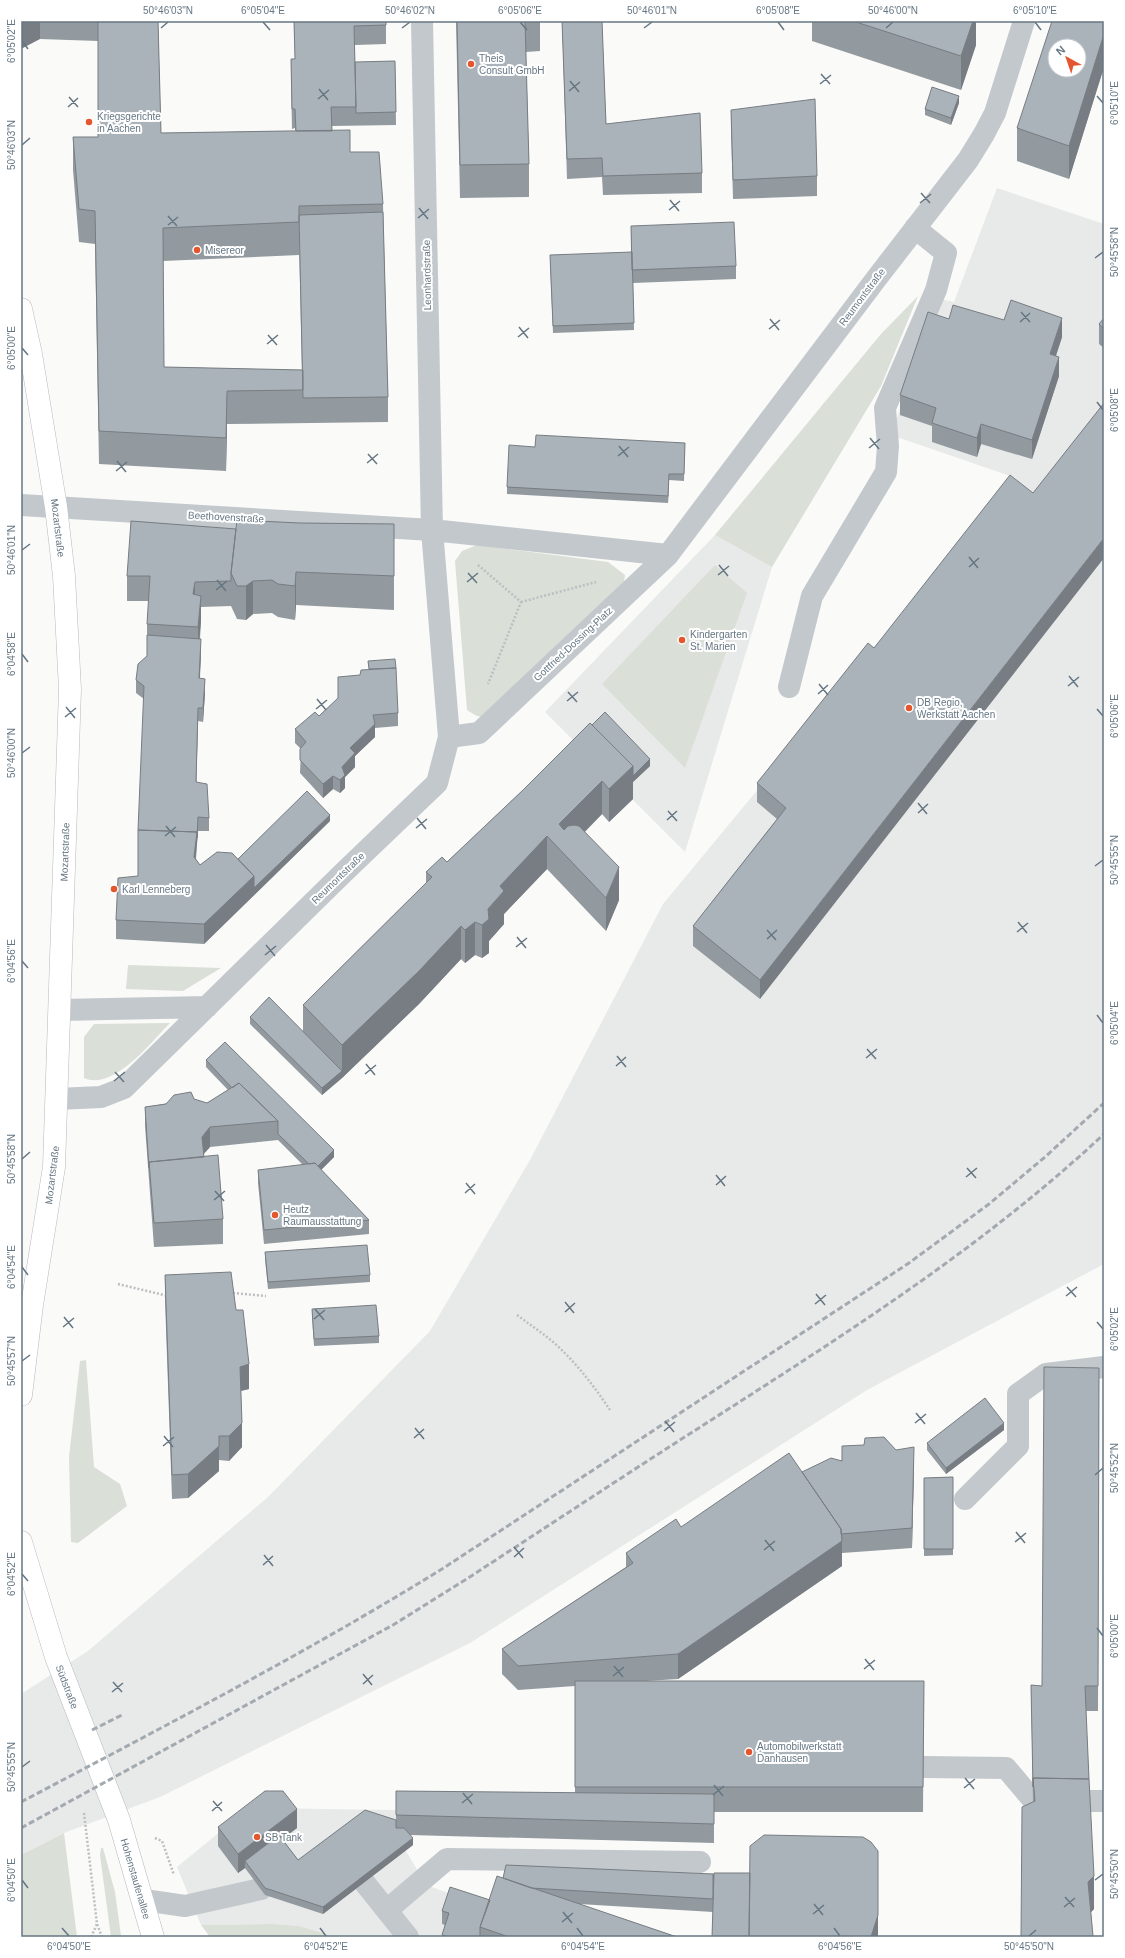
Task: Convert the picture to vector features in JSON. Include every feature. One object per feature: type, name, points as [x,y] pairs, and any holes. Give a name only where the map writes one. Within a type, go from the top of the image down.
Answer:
[{"type":"main road","name":"Mozartstraße","points":[[21,309],[31,354],[56,507],[64,576],[70,689],[54,1168],[26,1305],[21,1395]]},
{"type":"main road","name":"Südstraße","points":[[22,1547],[56,1657],[119,1820]]},
{"type":"main road","name":"Hohenstaufenallee","points":[[119,1820],[144,1900],[153,1937]]},
{"type":"street","name":"Leonhardstraße","points":[[422,21],[432,530]]},
{"type":"street","name":"Reumontstraße","points":[[668,555],[915,228],[964,166],[995,113],[1024,21]]},
{"type":"street","points":[[789,687],[812,596],[886,472],[888,446],[885,408],[936,290],[946,253],[915,228]]},
{"type":"street","name":"Beethovenstraße","points":[[21,505],[432,530]]},
{"type":"street","points":[[449,737],[432,530],[668,555]]},
{"type":"street","name":"Gottfried-Dossing-Platz","points":[[449,737],[479,733],[668,555]]},
{"type":"street","name":"Reumontstraße","points":[[57,1099],[101,1097],[124,1088],[342,874],[437,784],[449,737]]},
{"type":"street","points":[[60,1010],[207,1007]]},
{"type":"street","points":[[965,1499],[1018,1446],[1018,1394],[1046,1374],[1104,1367]]},
{"type":"street","points":[[924,1767],[1006,1768],[1033,1800]]},
{"type":"street","points":[[387,1910],[447,1859],[700,1862]]},
{"type":"street","points":[[364,1882],[408,1937]]},
{"type":"street","points":[[144,1900],[185,1906],[261,1889]]},
{"type":"path","points":[[460,533],[462,550],[521,602],[486,687]]},
{"type":"path","points":[[118,1284],[174,1297]]},
{"type":"path","points":[[228,1294],[266,1296]]},
{"type":"path","points":[[518,1315],[552,1341],[566,1355],[598,1393],[610,1410]]},
{"type":"path","points":[[84,1813],[97,1924],[102,1937]]},
{"type":"path","points":[[119,1820],[162,1841],[185,1906]]},
{"type":"path","points":[[91,1937],[97,1924]]},
{"type":"shaded area","points":[[997,188],[1104,224],[1104,1264],[867,1390],[470,1643],[160,1797],[64,1833],[21,1855],[21,1694],[88,1651],[268,1497],[430,1331],[530,1160],[663,904],[1016,478],[891,435],[939,299],[954,302]]},
{"type":"shaded area","points":[[918,296],[881,386],[772,567],[715,535],[881,334]]},
{"type":"shaded area","name":"Kindergarten St. Marien","points":[[715,535],[772,567],[685,852],[545,712]]},
{"type":"shaded area","points":[[477,545],[608,562],[625,575],[623,590],[484,718],[467,710],[455,561],[462,551]]},
{"type":"shaded area","points":[[715,565],[747,593],[685,768],[602,684]]},
{"type":"shaded area","points":[[128,965],[221,968],[183,991],[126,989]]},
{"type":"shaded area","points":[[170,1023],[142,1052],[119,1071],[107,1078],[96,1080],[84,1078],[84,1037],[94,1024]]},
{"type":"shaded area","points":[[86,1360],[94,1467],[120,1484],[127,1506],[78,1543],[71,1542],[69,1457],[80,1361]]},
{"type":"shaded area","name":"SB Tank","points":[[249,1808],[396,1810],[396,1834],[426,1885],[497,1910],[488,1937],[336,1937],[299,1926],[273,1924],[201,1925],[177,1867]]},
{"type":"shaded area","points":[[64,1833],[77,1937],[21,1937],[21,1855]]},
{"type":"shaded area","points":[[101,1848],[103,1848],[115,1892],[121,1936],[111,1937],[100,1855]]},
{"type":"shaded area","points":[[273,1924],[299,1926],[336,1937],[210,1937],[201,1925]]},
{"type":"building","name":"Misereor","points":[[98,21],[158,21],[161,133],[350,130],[350,152],[379,152],[383,204],[299,206],[299,222],[163,228],[164,367],[303,370],[303,390],[227,391],[226,438],[99,431],[95,211],[79,209],[73,137],[98,137]]},
{"type":"building","points":[[294,21],[386,21],[386,25],[354,26],[356,107],[331,107],[332,131],[296,131],[295,109],[292,109],[291,59],[295,59]]},
{"type":"building","points":[[457,21],[525,21],[529,164],[460,165]]},
{"type":"building","points":[[562,21],[602,21],[606,124],[700,113],[702,173],[603,176],[602,158],[567,159]]},
{"type":"building","points":[[853,21],[973,21],[961,56]]},
{"type":"building","points":[[1052,21],[1104,21],[1104,34],[1069,146],[1017,128]]},
{"type":"building","points":[[395,61],[396,112],[356,113],[355,62]]},
{"type":"building","points":[[932,87],[959,96],[951,118],[925,109]]},
{"type":"building","points":[[815,99],[817,176],[733,180],[731,110]]},
{"type":"building","points":[[383,212],[388,397],[303,398],[299,215]]},
{"type":"building","points":[[734,222],[736,266],[632,270],[631,226]]},
{"type":"building","points":[[632,252],[634,323],[553,326],[550,255]]},
{"type":"building","points":[[1011,300],[1062,318],[1050,354],[1059,357],[1032,440],[981,424],[977,438],[932,423],[936,408],[900,395],[928,312],[949,319],[953,305],[1004,320]]},
{"type":"building","points":[[1104,318],[1104,329],[1099,324]]},
{"type":"building","name":"DB Regio, Werkstatt Aachen","points":[[1104,403],[1104,538],[760,980],[693,926],[786,808],[757,783],[868,643],[874,648],[1010,475],[1033,493]]},
{"type":"building","points":[[536,435],[685,443],[684,474],[669,474],[668,496],[507,487],[509,445],[535,447]]},
{"type":"building","points":[[237,520],[300,523],[394,524],[394,576],[296,572],[295,586],[278,584],[272,580],[253,581],[246,586],[237,586],[231,573]]},
{"type":"building","points":[[131,521],[236,529],[231,581],[195,582],[193,594],[201,596],[198,627],[147,624],[150,576],[127,576]]},
{"type":"building","points":[[147,635],[201,639],[199,678],[205,679],[203,708],[198,708],[196,782],[207,784],[209,818],[198,817],[197,838],[197,832],[138,830],[144,686],[136,680],[138,664],[147,656]]},
{"type":"building","points":[[395,659],[396,668],[369,669],[368,661]]},
{"type":"building","points":[[396,668],[398,713],[373,715],[375,724],[350,748],[355,753],[342,767],[345,775],[340,780],[333,776],[323,784],[300,760],[300,749],[306,742],[295,729],[315,712],[319,716],[338,698],[338,677],[360,675],[361,670]]},
{"type":"building","points":[[605,712],[650,759],[633,776],[633,766],[592,725]]},
{"type":"building","points":[[590,723],[633,766],[609,789],[602,781],[559,824],[564,830],[568,826],[579,826],[619,867],[606,898],[547,836],[500,886],[504,891],[488,909],[489,919],[482,925],[475,922],[465,930],[461,926],[419,971],[342,1045],[303,1005],[432,877],[426,872],[442,857],[447,862],[523,790]]},
{"type":"building","points":[[307,791],[330,815],[254,888],[254,876],[238,859]]},
{"type":"building","points":[[138,830],[197,832],[194,857],[200,865],[217,852],[232,853],[254,876],[204,924],[116,920],[118,878],[138,876]]},
{"type":"building","points":[[269,997],[342,1071],[322,1088],[250,1017]]},
{"type":"building","points":[[225,1042],[334,1150],[318,1166],[315,1163],[309,1164],[278,1134],[278,1121],[239,1083],[232,1088],[206,1060]]},
{"type":"building","points":[[239,1083],[278,1121],[210,1127],[202,1137],[204,1157],[149,1162],[149,1168],[145,1107],[166,1104],[174,1095],[191,1092],[194,1099],[207,1103]]},
{"type":"building","points":[[218,1155],[223,1219],[154,1223],[149,1162]]},
{"type":"building","points":[[315,1163],[369,1220],[264,1230],[258,1170]]},
{"type":"building","points":[[367,1245],[370,1275],[268,1282],[265,1252]]},
{"type":"building","points":[[231,1272],[236,1310],[243,1310],[249,1364],[240,1367],[242,1423],[229,1436],[219,1436],[219,1446],[188,1474],[172,1475],[165,1275]]},
{"type":"building","points":[[376,1305],[379,1336],[314,1339],[312,1309]]},
{"type":"building","points":[[1044,1367],[1099,1368],[1098,1686],[1085,1686],[1089,1779],[1033,1778],[1033,1787],[1031,1685],[1042,1686]]},
{"type":"building","points":[[985,1398],[1004,1423],[946,1468],[927,1443]]},
{"type":"building","points":[[884,1437],[896,1450],[914,1447],[912,1528],[841,1534],[841,1529],[802,1472],[831,1458],[842,1461],[842,1446],[864,1445],[865,1438]]},
{"type":"building","points":[[789,1453],[841,1529],[842,1541],[678,1654],[518,1666],[502,1649],[633,1563],[626,1553],[676,1519],[681,1527]]},
{"type":"building","points":[[953,1477],[953,1549],[924,1549],[924,1478]]},
{"type":"building","name":"Automobilwerkstatt Danhausen","points":[[575,1681],[924,1681],[923,1787],[575,1787]]},
{"type":"building","points":[[1033,1778],[1089,1779],[1094,1876],[1088,1882],[1093,1936],[1091,1937],[1021,1937],[1022,1807],[1035,1801]]},
{"type":"building","points":[[265,1791],[283,1791],[297,1809],[238,1854],[218,1827]]},
{"type":"building","points":[[396,1791],[714,1794],[714,1824],[396,1815]]},
{"type":"building","points":[[365,1810],[396,1820],[396,1828],[404,1828],[413,1838],[323,1907],[265,1888],[245,1861],[279,1835],[298,1860]]},
{"type":"building","points":[[764,1835],[863,1837],[871,1842],[878,1851],[878,1915],[871,1937],[749,1937],[750,1846]]},
{"type":"building","points":[[506,1865],[713,1874],[713,1899],[531,1888],[503,1878]]},
{"type":"building","points":[[714,1873],[750,1873],[749,1937],[712,1937]]},
{"type":"building","points":[[497,1876],[677,1937],[509,1937],[480,1927]]},
{"type":"building","points":[[450,1887],[490,1900],[480,1927],[480,1937],[448,1937],[442,1935],[449,1913],[442,1911]]},
{"type":"railway","points":[[21,1802],[286,1660],[442,1569],[909,1263],[989,1204],[1045,1157],[1104,1103]]},
{"type":"railway","points":[[21,1828],[393,1625],[465,1580],[809,1357],[911,1288],[1010,1214],[1058,1175],[1104,1134]]},
{"type":"railway","points":[[92,1730],[122,1715]]},
{"type":"place","name":"Theis Consult GmbH","points":[[471,64]]},
{"type":"place","name":"Kriegsgerichte in Aachen","points":[[89,122]]},
{"type":"place","name":"Misereor","points":[[197,250]]},
{"type":"place","name":"Kindergarten St. Marien","points":[[682,640]]},
{"type":"place","name":"DB Regio, Werkstatt Aachen","points":[[909,708]]},
{"type":"place","name":"Karl Lenneberg","points":[[114,889]]},
{"type":"place","name":"Heutz Raumausstattung","points":[[275,1215]]},
{"type":"place","name":"Automobilwerkstatt Danhausen","points":[[749,1752]]},
{"type":"place","name":"SB Tank","points":[[257,1837]]}]
